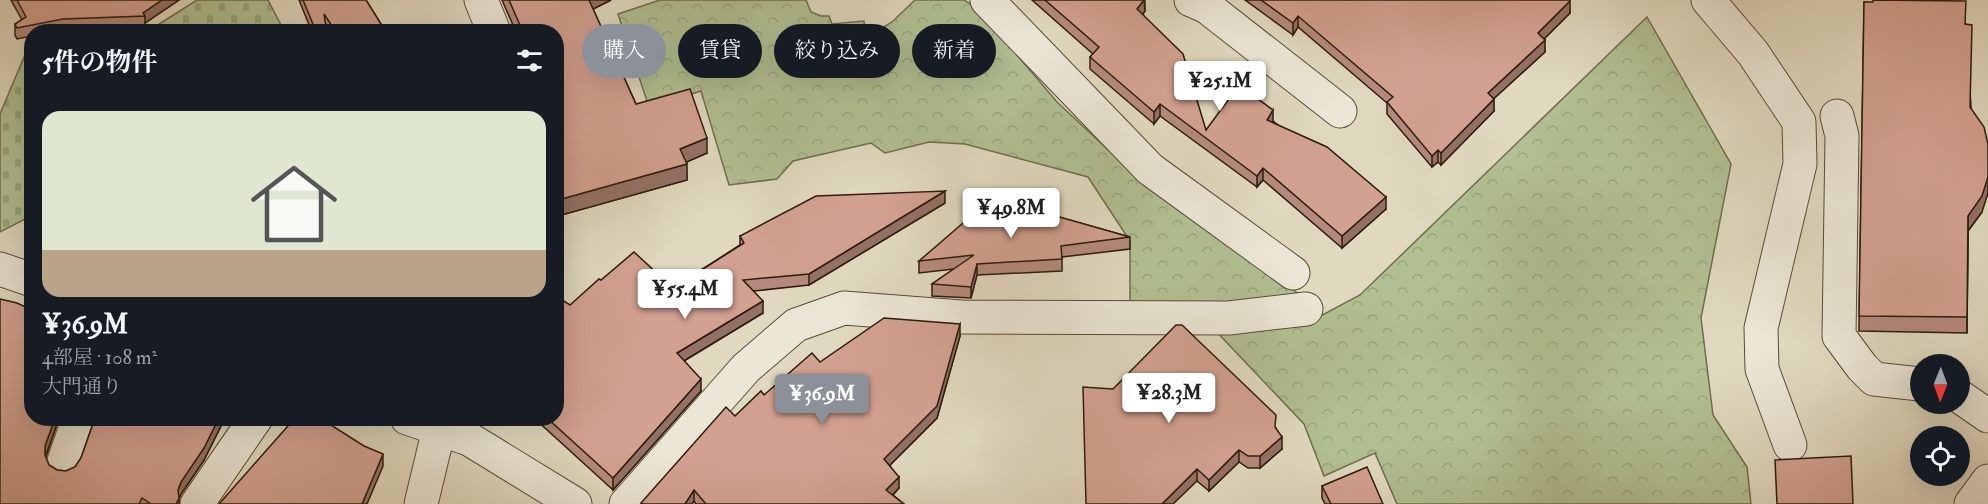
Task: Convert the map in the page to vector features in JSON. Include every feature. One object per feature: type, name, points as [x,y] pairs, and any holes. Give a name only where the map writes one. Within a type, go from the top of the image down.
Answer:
[{"type":"street","points":[[481,0],[491,24]]},
{"type":"street","points":[[987,0],[1150,169],[1293,273]]},
{"type":"street","points":[[1708,0],[1753,53],[1799,122],[1800,164],[1761,328],[1762,369],[1790,445]]},
{"type":"street","points":[[1191,5],[1207,7],[1340,111]]},
{"type":"street","points":[[1837,116],[1842,136],[1839,336],[1874,379],[1910,383]]},
{"type":"street","points":[[0,269],[24,276]]},
{"type":"street","points":[[626,504],[746,368],[796,326],[844,308],[961,316],[1110,318],[1229,318],[1306,309]]},
{"type":"street","points":[[1970,404],[1988,416]]},
{"type":"street","points":[[63,464],[76,426]]},
{"type":"street","points":[[197,504],[251,426]]},
{"type":"street","points":[[431,426],[469,439],[575,504]]},
{"type":"street","points":[[421,504],[439,429]]},
{"type":"street","points":[[1971,504],[1988,481]]},
{"type":"green space","points":[[197,0],[268,0],[280,24],[159,24]]},
{"type":"green space","points":[[660,0],[806,0],[811,12],[829,16],[832,24],[774,24],[774,78],[900,78],[900,24],[889,24],[915,0],[964,0],[976,7],[990,24],[912,24],[912,78],[996,78],[996,30],[1057,102],[1132,172],[1299,294],[1289,301],[1130,305],[1130,241],[1088,177],[965,144],[929,142],[885,153],[871,143],[793,161],[777,179],[729,185],[701,91],[649,107],[639,78],[666,78],[666,24],[621,24],[618,14]]},
{"type":"green space","points":[[1647,17],[1731,164],[1701,318],[1713,415],[1747,467],[1751,504],[1397,504],[1375,453],[1324,476],[1304,424],[1213,328],[1315,319],[1360,295]]},
{"type":"green space","points":[[864,21],[864,24],[832,24]]},
{"type":"green space","points":[[24,57],[24,220],[0,232],[0,114]]},
{"type":"building","points":[[17,0],[162,0],[143,13],[145,16],[63,19],[24,24],[24,27],[17,28],[15,24],[26,17]]},
{"type":"building","points":[[303,0],[366,0],[381,24],[331,24],[324,14],[326,24],[313,24]]},
{"type":"building","points":[[509,0],[589,0],[600,24],[582,24],[582,78],[624,78],[636,104],[690,89],[707,138],[680,149],[687,164],[564,198],[564,24],[520,24]]},
{"type":"building","points":[[1045,0],[1144,0],[1137,9],[1183,54],[1206,130],[1239,85],[1273,110],[1267,120],[1327,147],[1386,197],[1342,236],[1263,168],[1257,176],[1160,104],[1154,112],[1090,57],[1099,47]]},
{"type":"building","points":[[1261,0],[1570,1],[1538,33],[1545,40],[1488,93],[1494,99],[1441,153],[1438,150],[1432,156],[1387,102],[1393,97],[1298,16],[1293,23]]},
{"type":"building","points":[[1873,0],[1966,1],[1965,24],[1972,25],[1970,107],[1984,127],[1988,144],[1988,177],[1982,196],[1968,216],[1967,317],[1859,316],[1864,2],[1873,2]]},
{"type":"building","points":[[945,191],[809,274],[743,280],[763,301],[677,353],[701,379],[613,478],[556,426],[564,426],[564,301],[570,305],[634,252],[673,288],[744,243],[740,236],[816,196]]},
{"type":"building","points":[[1050,203],[1052,215],[1130,237],[1061,246],[1062,259],[977,264],[971,287],[932,284],[974,255],[919,261],[984,205]]},
{"type":"building","points":[[0,299],[24,306],[24,426],[52,426],[45,446],[45,455],[49,465],[57,470],[66,471],[75,467],[81,458],[92,426],[215,426],[204,448],[181,482],[176,504],[151,504],[142,498],[139,504],[0,504]]},
{"type":"building","points":[[884,318],[960,324],[937,406],[884,459],[899,477],[886,490],[904,504],[706,504],[694,490],[685,504],[641,503],[726,407],[735,416],[761,391],[764,395],[812,353],[820,362]]},
{"type":"building","points":[[1176,325],[1182,325],[1276,415],[1275,427],[1282,437],[1260,456],[1248,456],[1239,450],[1209,480],[1197,469],[1162,504],[1086,504],[1083,387],[1113,389]]},
{"type":"building","points":[[288,426],[333,426],[364,446],[383,454],[362,504],[219,504]]},
{"type":"building","points":[[1851,456],[1853,504],[1777,504],[1775,460]]},
{"type":"building","points":[[1367,467],[1383,504],[1331,504],[1322,486]]}]
